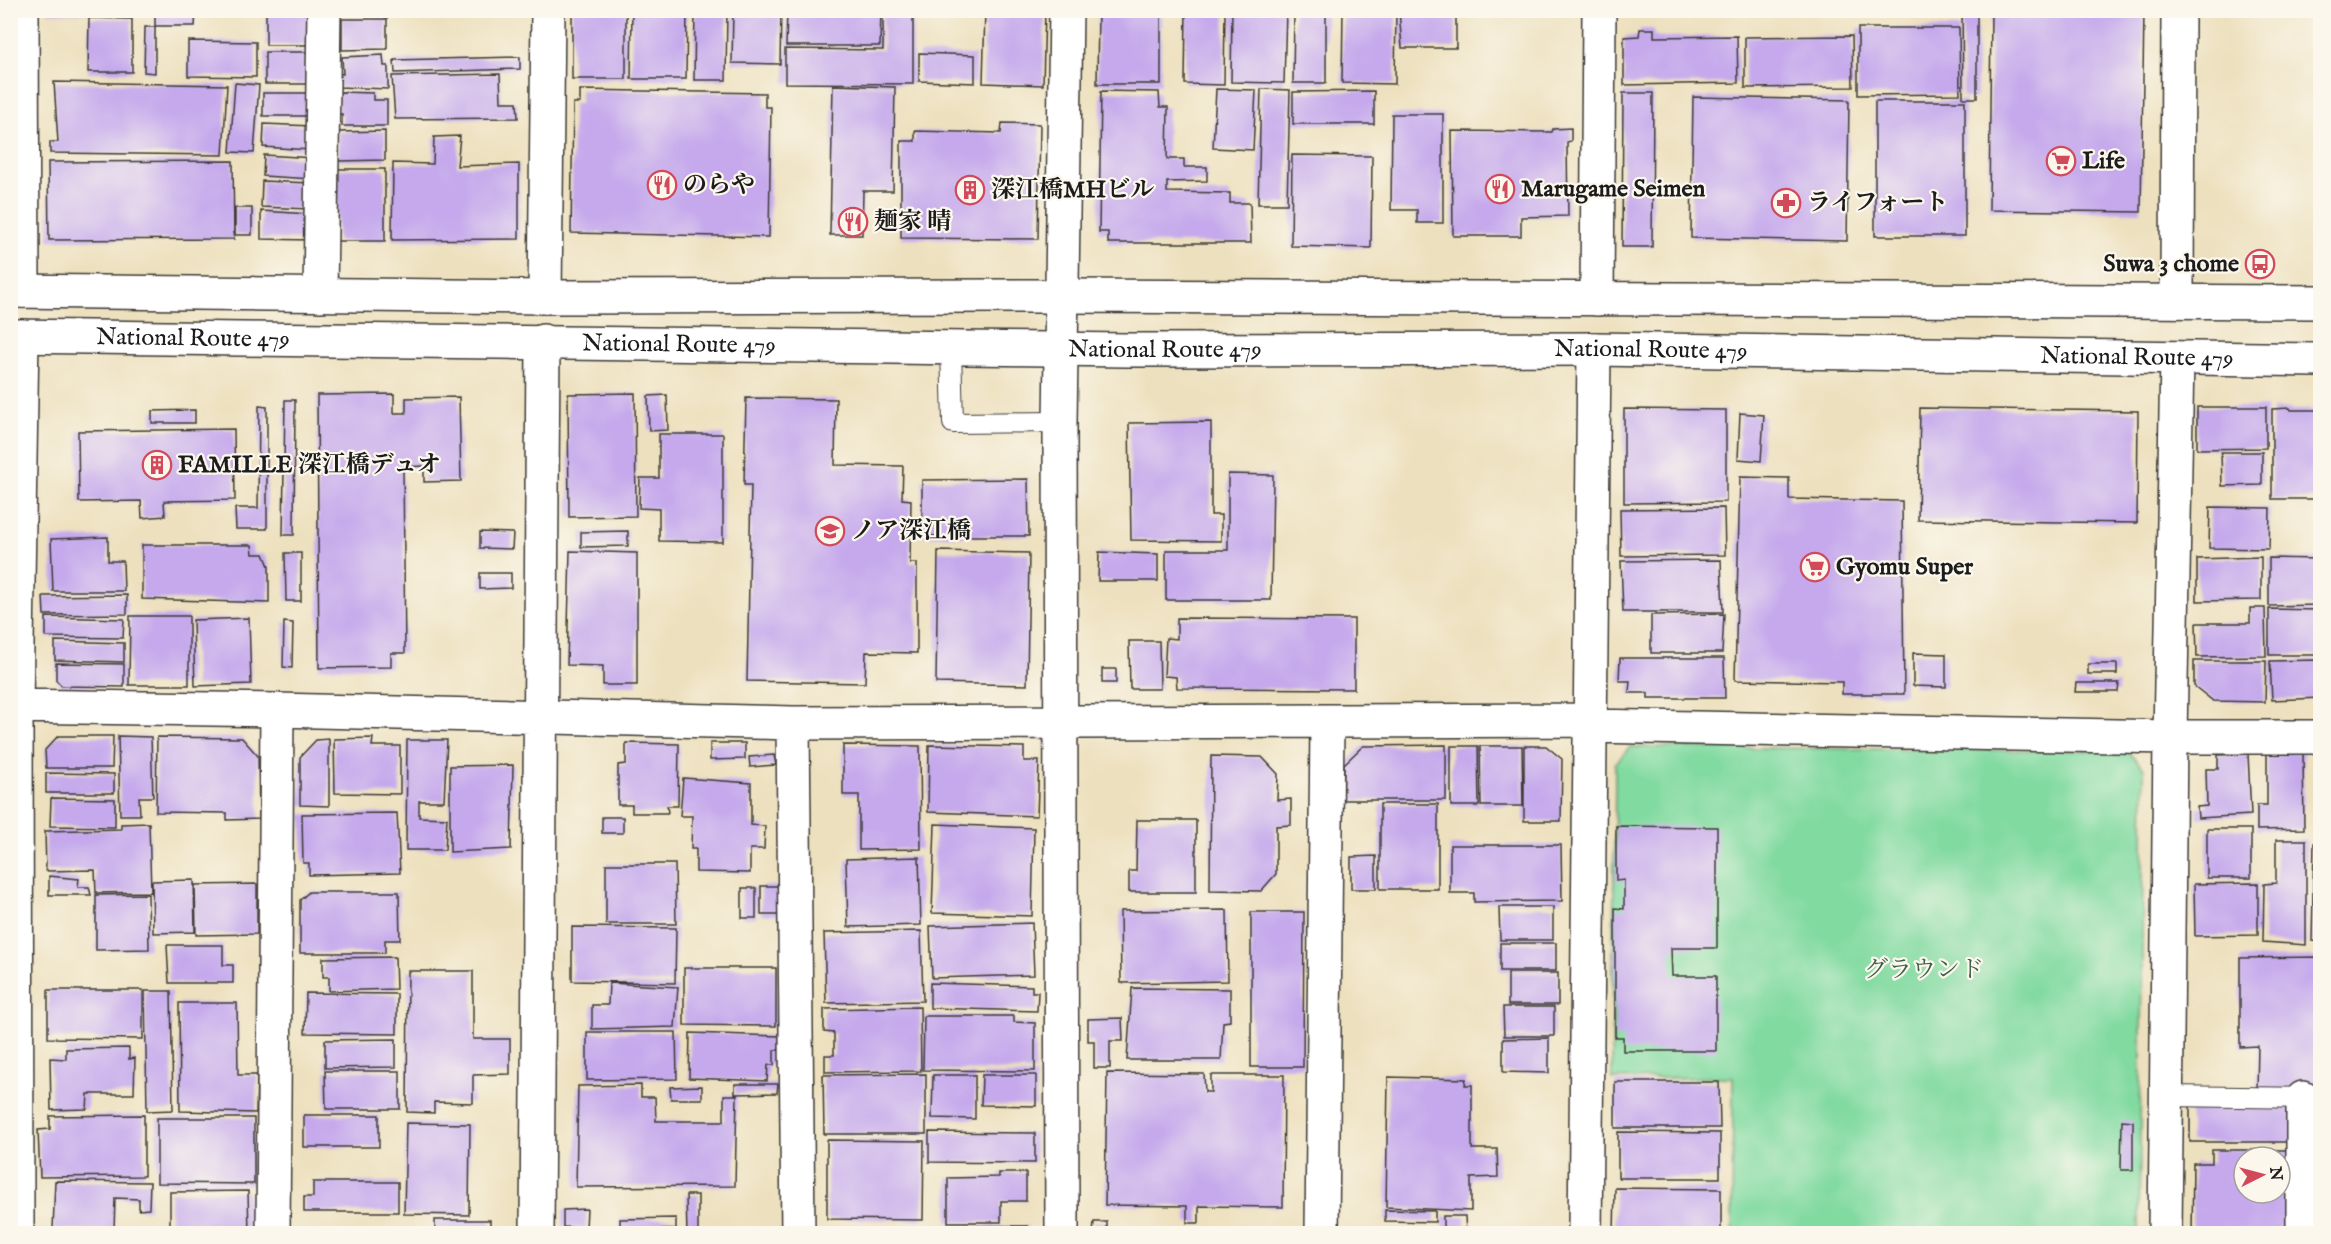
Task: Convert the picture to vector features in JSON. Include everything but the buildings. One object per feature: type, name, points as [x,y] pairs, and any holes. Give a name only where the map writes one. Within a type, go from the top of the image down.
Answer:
[{"type":"main road","points":[[17,291],[22,10]]},
{"type":"main road","points":[[320,295],[324,10]]},
{"type":"main road","points":[[544,297],[548,10]]},
{"type":"main road","points":[[1062,1233],[1059,720],[1060,349],[1066,10]]},
{"type":"main road","points":[[1597,299],[1599,10]]},
{"type":"main road","points":[[2177,301],[2178,10]]},
{"type":"main road","name":"National Route 479","points":[[17,291],[544,297],[1062,296],[2320,302]]},
{"type":"main road","points":[[16,336],[14,706],[16,1233]]},
{"type":"main road","name":"National Route 479","points":[[16,336],[1060,349],[1594,349],[2320,360]]},
{"type":"main road","points":[[537,1233],[543,341]]},
{"type":"main road","points":[[1585,1233],[1594,349]]},
{"type":"main road","points":[[2165,1233],[2165,1096],[2177,358]]},
{"type":"main road","points":[[14,706],[793,723],[1059,720],[1590,723],[2170,737],[2320,737]]},
{"type":"main road","points":[[273,1233],[277,710]]},
{"type":"main road","points":[[1322,1233],[1327,722]]},
{"type":"main road","points":[[793,723],[798,1233]]},
{"type":"main road","points":[[2304,1233],[2312,1098]]},
{"type":"lane","points":[[951,348],[952,423],[1060,422]]},
{"type":"lane","points":[[2165,1096],[2312,1098]]},
{"type":"green space","name":"グラウンド","points":[[1630,747],[2127,751],[2144,768],[2139,1233],[1732,1233],[1733,1077],[1612,1079],[1615,764]]},
{"type":"place","name":"Life","points":[[2061,161]]},
{"type":"place","name":"のらや","points":[[662,185]]},
{"type":"place","name":"Marugame Seimen","points":[[1500,189]]},
{"type":"place","name":"深江橋MHビル","points":[[970,190]]},
{"type":"place","name":"ライフォート","points":[[1786,203]]},
{"type":"place","name":"麺家 晴","points":[[853,222]]},
{"type":"place","name":"Suwa 3 chome","points":[[2260,264]]},
{"type":"place","name":"FAMILLE 深江橋デュオ","points":[[157,465]]},
{"type":"place","name":"ノア深江橋","points":[[830,531]]},
{"type":"place","name":"Gyomu Super","points":[[1815,567]]}]
